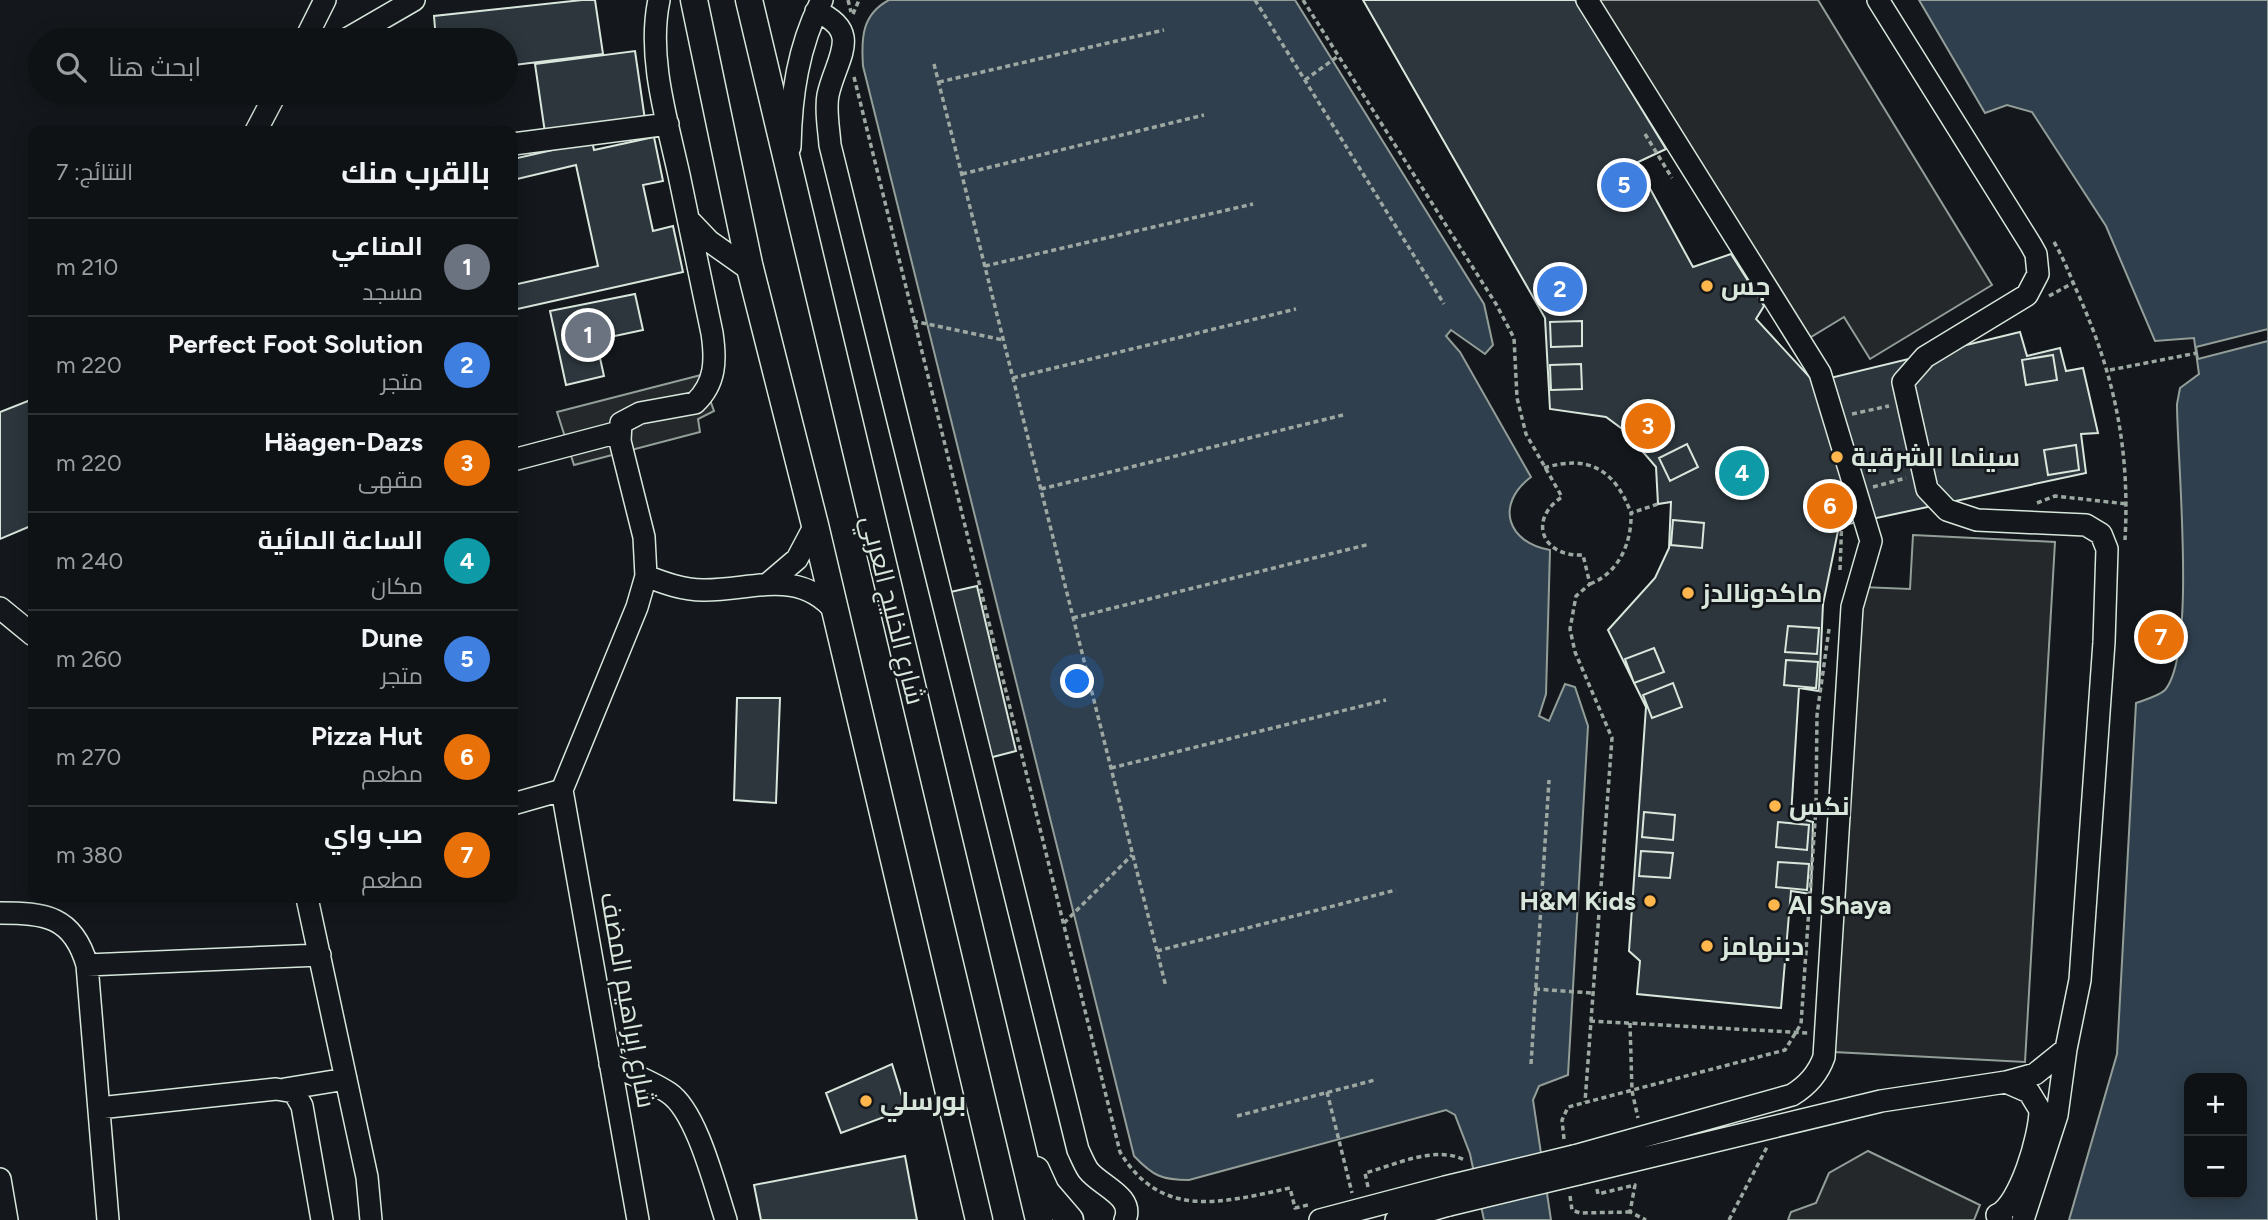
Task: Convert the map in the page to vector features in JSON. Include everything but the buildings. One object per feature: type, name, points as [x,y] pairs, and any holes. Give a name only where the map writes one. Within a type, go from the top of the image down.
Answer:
[{"type":"main road","points":[[694,0],[750,270],[815,525],[976,1212]]},
{"type":"main road","name":"شارع الخليج العربي","points":[[749,0],[792,191],[1039,1220]]},
{"type":"main road","points":[[1014,1112],[1046,1192],[1070,1220]]},
{"type":"street","points":[[311,28],[326,0]]},
{"type":"street","points":[[366,28],[414,0]]},
{"type":"street","points":[[1576,1165],[1791,1095],[1810,1082],[1821,1068],[1826,1034],[1852,607],[1871,541],[1820,373],[1587,0]]},
{"type":"street","points":[[1878,0],[2031,245],[2038,264],[2035,282],[2023,299],[1934,351],[1913,368],[1903,382],[1927,489],[1934,499],[1956,515],[1988,520],[2077,523],[2101,534],[2107,549],[2104,642],[2080,980],[2066,1049],[2057,1115],[2023,1220]]},
{"type":"street","points":[[518,803],[562,790],[638,607],[646,576],[644,537],[619,432],[621,423],[629,416],[695,403],[713,377],[715,352],[712,333],[656,54],[657,1]]},
{"type":"street","points":[[792,191],[790,151],[793,98],[803,47],[819,6],[833,19],[843,37],[842,60],[827,97],[830,145],[1076,1140],[1088,1170],[1125,1203],[1128,1214],[1125,1220]]},
{"type":"street","points":[[259,126],[270,105]]},
{"type":"street","points":[[518,143],[668,124]]},
{"type":"street","points":[[688,218],[709,241],[750,270]]},
{"type":"street","points":[[518,459],[619,432]]},
{"type":"street","points":[[770,582],[797,559],[815,525]]},
{"type":"street","points":[[646,576],[701,590],[770,582],[811,593],[835,611]]},
{"type":"street","points":[[0,608],[28,631]]},
{"type":"street","name":"شارع إبراهيم المضف","points":[[562,790],[638,1220]]},
{"type":"street","points":[[308,903],[367,1177],[371,1220]]},
{"type":"street","points":[[0,913],[45,907],[77,940],[87,965],[108,1220]]},
{"type":"street","points":[[87,965],[320,955]]},
{"type":"street","points":[[1319,1211],[1447,1196],[1576,1165],[1778,1126],[1881,1101],[2006,1082],[2035,1074],[2066,1049]]},
{"type":"street","points":[[610,1063],[669,1093],[677,1101],[689,1118],[726,1220]]},
{"type":"street","points":[[99,1108],[285,1089],[346,1079]]},
{"type":"street","points":[[1999,1217],[2016,1196],[2040,1115],[2039,1105],[2033,1096],[2006,1082]]},
{"type":"street","points":[[285,1089],[294,1092],[302,1106],[322,1220]]},
{"type":"street","points":[[0,1179],[7,1220]]},
{"type":"street","points":[[1396,1220],[1447,1196]]},
{"type":"path","points":[[851,22],[859,0]]},
{"type":"path","points":[[1255,0],[1444,304]]},
{"type":"path","points":[[1303,0],[1496,304],[1514,338],[1517,398],[1526,434],[1562,497],[1552,503],[1544,518],[1543,529],[1548,544],[1559,554],[1583,555],[1590,584]]},
{"type":"path","points":[[939,82],[1164,30]]},
{"type":"path","points":[[1305,80],[1337,57]]},
{"type":"path","points":[[934,64],[1166,987]]},
{"type":"path","points":[[851,65],[1120,1152],[1132,1175],[1145,1189],[1172,1202],[1206,1206],[1290,1188],[1295,1208],[1319,1211]]},
{"type":"path","points":[[962,174],[1204,115]]},
{"type":"path","points":[[1643,130],[1679,187]]},
{"type":"path","points":[[985,266],[1253,204]]},
{"type":"path","points":[[2053,241],[2101,345],[2109,370],[2117,408],[2127,504],[2125,543]]},
{"type":"path","points":[[1013,378],[1296,309]]},
{"type":"path","points":[[913,321],[1004,340]]},
{"type":"path","points":[[2109,370],[2197,353]]},
{"type":"path","points":[[1833,418],[1908,402]]},
{"type":"path","points":[[1041,489],[1343,415]]},
{"type":"path","points":[[1544,468],[1574,462],[1604,472],[1618,484],[1631,513],[1631,526],[1624,554],[1609,572],[1576,596],[1570,629],[1575,652],[1612,738],[1585,1102]]},
{"type":"path","points":[[1839,578],[1842,514],[1837,498],[1924,473]]},
{"type":"path","points":[[1631,513],[1658,504]]},
{"type":"path","points":[[1073,618],[1370,544]]},
{"type":"path","points":[[1564,1112],[1585,1102],[1785,1050],[1797,1033],[1801,1024],[1816,807],[1817,715],[1830,622]]},
{"type":"path","points":[[1111,768],[1386,700]]},
{"type":"path","points":[[1531,1064],[1549,780]]},
{"type":"path","points":[[1064,923],[1132,854]]},
{"type":"path","points":[[1157,951],[1396,890]]},
{"type":"path","points":[[1535,989],[1592,993]]},
{"type":"path","points":[[1590,1021],[1826,1034]]},
{"type":"path","points":[[1630,1023],[1632,1091],[1639,1123]]},
{"type":"path","points":[[1237,1116],[1376,1080]]},
{"type":"path","points":[[1327,1091],[1353,1195]]},
{"type":"path","points":[[1729,1220],[1778,1126]]},
{"type":"path","points":[[1341,1198],[1369,1192],[1365,1173],[1432,1155],[1460,1157],[1473,1170]]},
{"type":"path","points":[[1598,1194],[1635,1185],[1630,1212],[1647,1220]]},
{"type":"shaded area","points":[[1597,0],[1818,0],[1992,285],[1870,359],[1844,317],[1801,343]]},
{"type":"shaded area","points":[[701,375],[714,411],[698,419],[700,432],[574,465],[557,412]]},
{"type":"shaded area","points":[[1913,535],[2055,542],[2025,1062],[1834,1052],[1862,587],[1910,589]]},
{"type":"shaded area","points":[[1868,1151],[1980,1205],[1974,1220],[1788,1220],[1791,1212],[1816,1203],[1829,1173]]},
{"type":"water","points":[[889,0],[1295,0],[1484,304],[1493,345],[1485,354],[1451,330],[1446,336],[1460,352],[1531,477],[1512,499],[1511,521],[1524,540],[1550,550],[1546,694],[1539,716],[1549,721],[1565,684],[1575,687],[1588,726],[1568,1075],[1539,1086],[1533,1100],[1551,1220],[1484,1220],[1470,1154],[1455,1115],[1446,1110],[1189,1180],[1158,1176],[1134,1156],[863,66],[862,46],[868,20],[873,12]]},
{"type":"water","points":[[1919,0],[2268,0],[2268,1220],[2069,1220],[2117,1054],[2136,703],[2165,690],[2175,669],[2183,598],[2177,404],[2180,388],[2199,374],[2194,338],[2155,341],[2106,226],[2032,112],[2007,105],[1985,113]]},
{"type":"pier","points":[[2268,329],[2268,341],[2198,359],[2196,347]]},
{"type":"place","name":"Dune","points":[[1624,185]]},
{"type":"place","name":"جس","points":[[1707,286]]},
{"type":"place","name":"Perfect Foot Solution","points":[[1560,289]]},
{"type":"place","name":"المناعي","points":[[588,335]]},
{"type":"place","name":"Häagen-Dazs","points":[[1648,426]]},
{"type":"place","name":"سينما الشرقية","points":[[1837,457]]},
{"type":"place","name":"الساعة المائية","points":[[1742,473]]},
{"type":"place","name":"Pizza Hut","points":[[1830,506]]},
{"type":"place","name":"ماكدونالدز","points":[[1688,593]]},
{"type":"place","name":"صب واي","points":[[2161,637]]},
{"type":"place","name":"نكس","points":[[1775,806]]},
{"type":"place","name":"H&M Kids","points":[[1650,901]]},
{"type":"place","name":"Al Shaya","points":[[1774,905]]},
{"type":"place","name":"دبنهامز","points":[[1707,946]]},
{"type":"place","name":"بورسلي","points":[[866,1101]]}]
